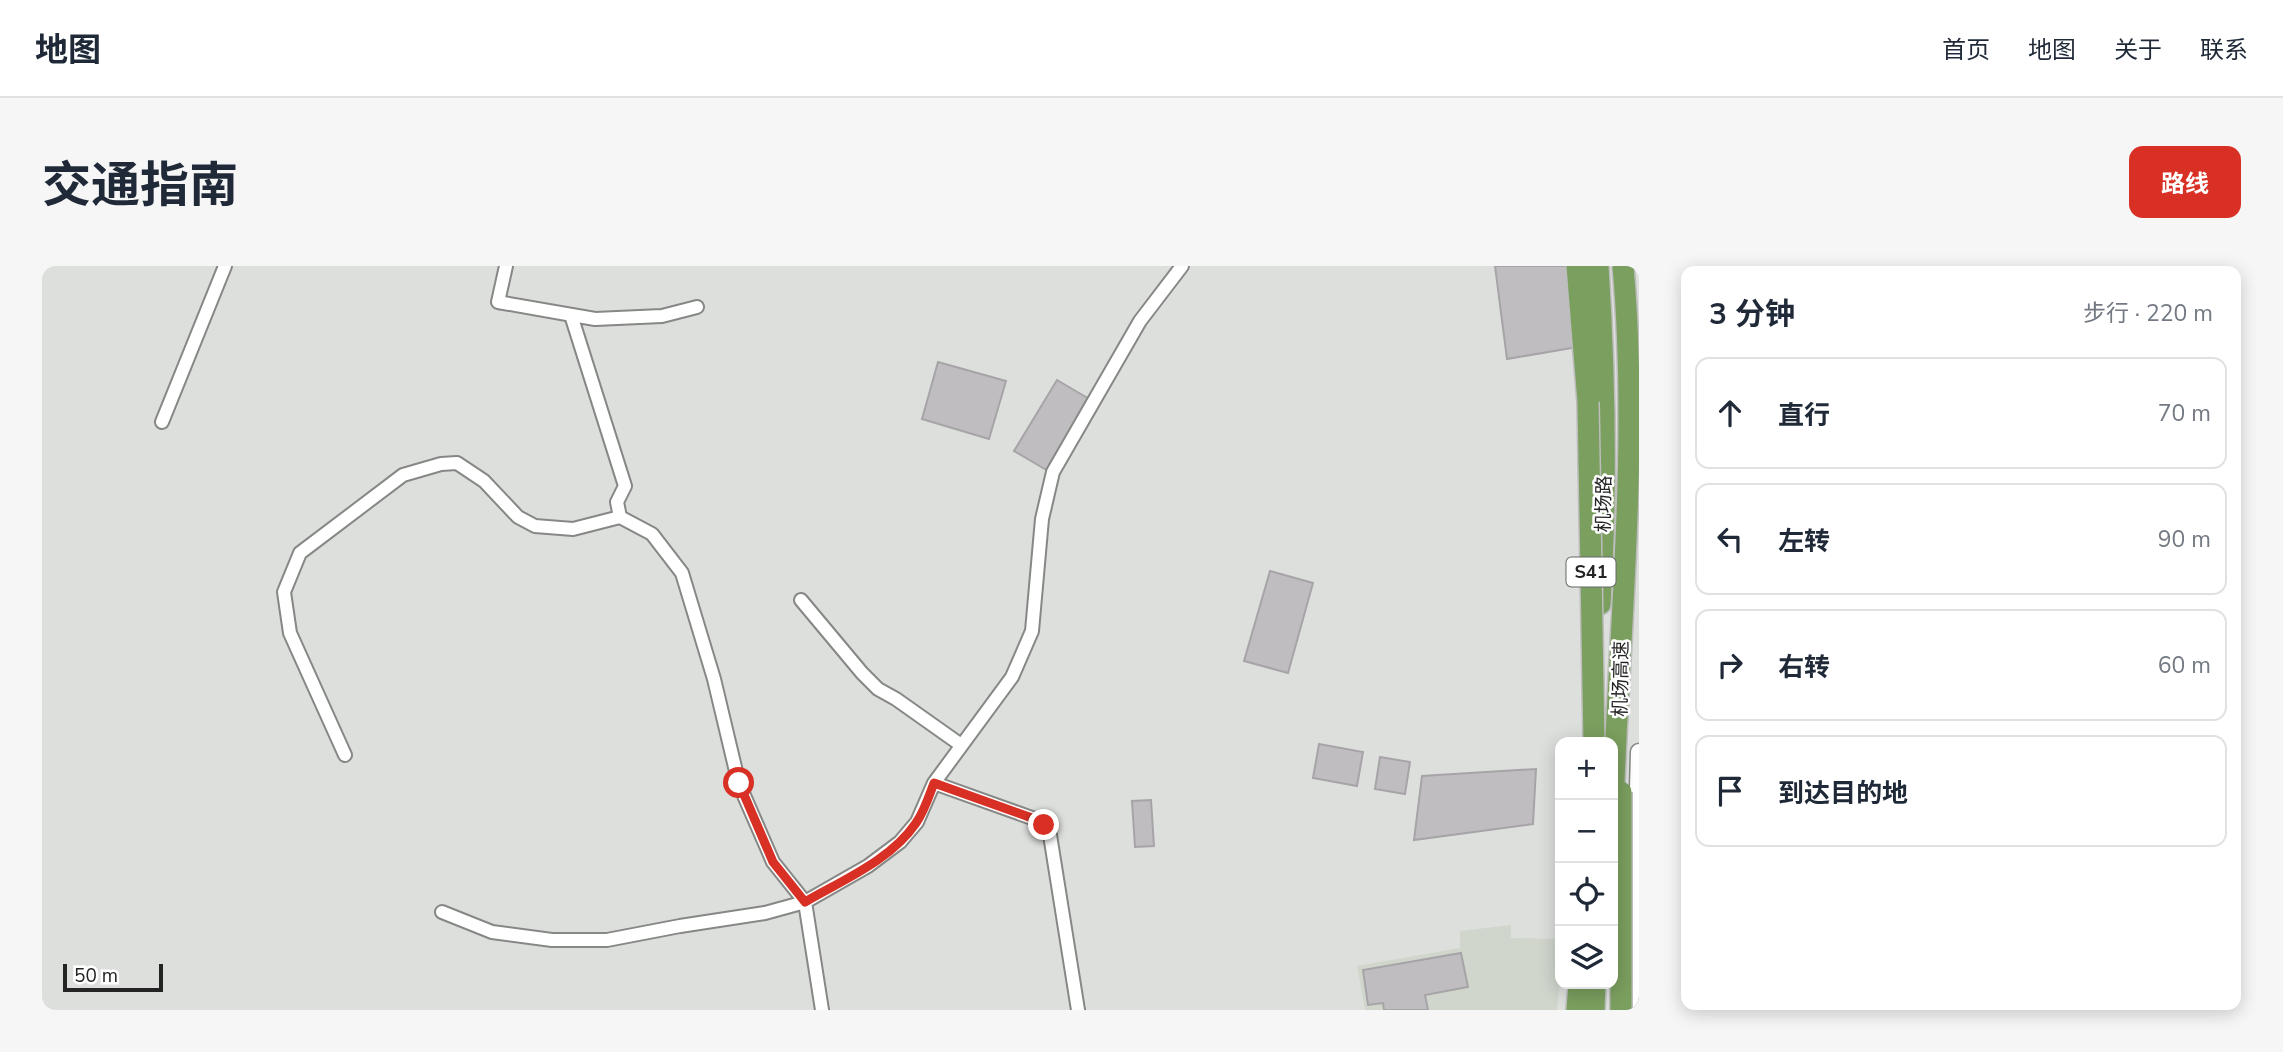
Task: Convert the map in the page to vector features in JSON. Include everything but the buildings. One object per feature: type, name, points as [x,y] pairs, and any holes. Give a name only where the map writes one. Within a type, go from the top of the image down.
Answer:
[{"type":"highway","points":[[1577,266],[1588,402]]},
{"type":"highway","name":"机场高速","points":[[1586,266],[1592,737]]},
{"type":"highway","name":"机场路","points":[[1592,737],[1605,505],[1598,266]]},
{"type":"highway","points":[[1613,800],[1630,486],[1628,353],[1623,266]]},
{"type":"highway","points":[[1599,288],[1608,299],[1617,304],[1625,305],[1639,300]]},
{"type":"highway","points":[[1605,505],[1608,488],[1618,477],[1634,479],[1639,487]]},
{"type":"highway","name":"机场高速","points":[[1621,1010],[1620,670],[1626,589],[1639,517]]},
{"type":"highway","points":[[1577,1010],[1579,989]]},
{"type":"highway","points":[[1594,1010],[1595,989]]},
{"type":"highway","points":[[1606,989],[1606,1010]]},
{"type":"main road","points":[[1602,340],[1613,368],[1633,383],[1639,383]]},
{"type":"main road","points":[[1604,454],[1617,426],[1639,395]]},
{"type":"main road","points":[[1632,1010],[1639,752]]},
{"type":"street","points":[[162,422],[225,266]]},
{"type":"street","points":[[506,266],[498,302],[595,319],[662,316],[696,307]]},
{"type":"street","points":[[442,912],[492,932],[552,940],[607,940],[765,914],[805,902],[867,866],[900,842],[917,822],[934,783],[1012,677],[1032,631],[1042,519],[1053,472],[1140,321],[1182,266]]},
{"type":"street","points":[[571,315],[625,486],[617,502],[620,517]]},
{"type":"street","points":[[345,755],[290,633],[284,592],[300,552],[403,475],[441,464],[457,463],[484,481],[518,517],[535,526],[573,529],[620,517],[652,534],[682,573],[714,679],[739,783],[773,862],[805,902],[822,1010]]},
{"type":"street","points":[[802,600],[878,689],[961,745]]},
{"type":"street","points":[[934,783],[1032,818],[1044,825],[1050,835],[1078,1010]]},
{"type":"shaded area","points":[[1511,925],[1511,938],[1555,939],[1555,989],[1559,989],[1557,1010],[1365,1010],[1357,966],[1460,948],[1460,931]]},
{"type":"route","points":[[739,783],[773,862],[805,902],[867,866],[900,842],[917,822],[934,783],[1032,818],[1044,825]]}]
